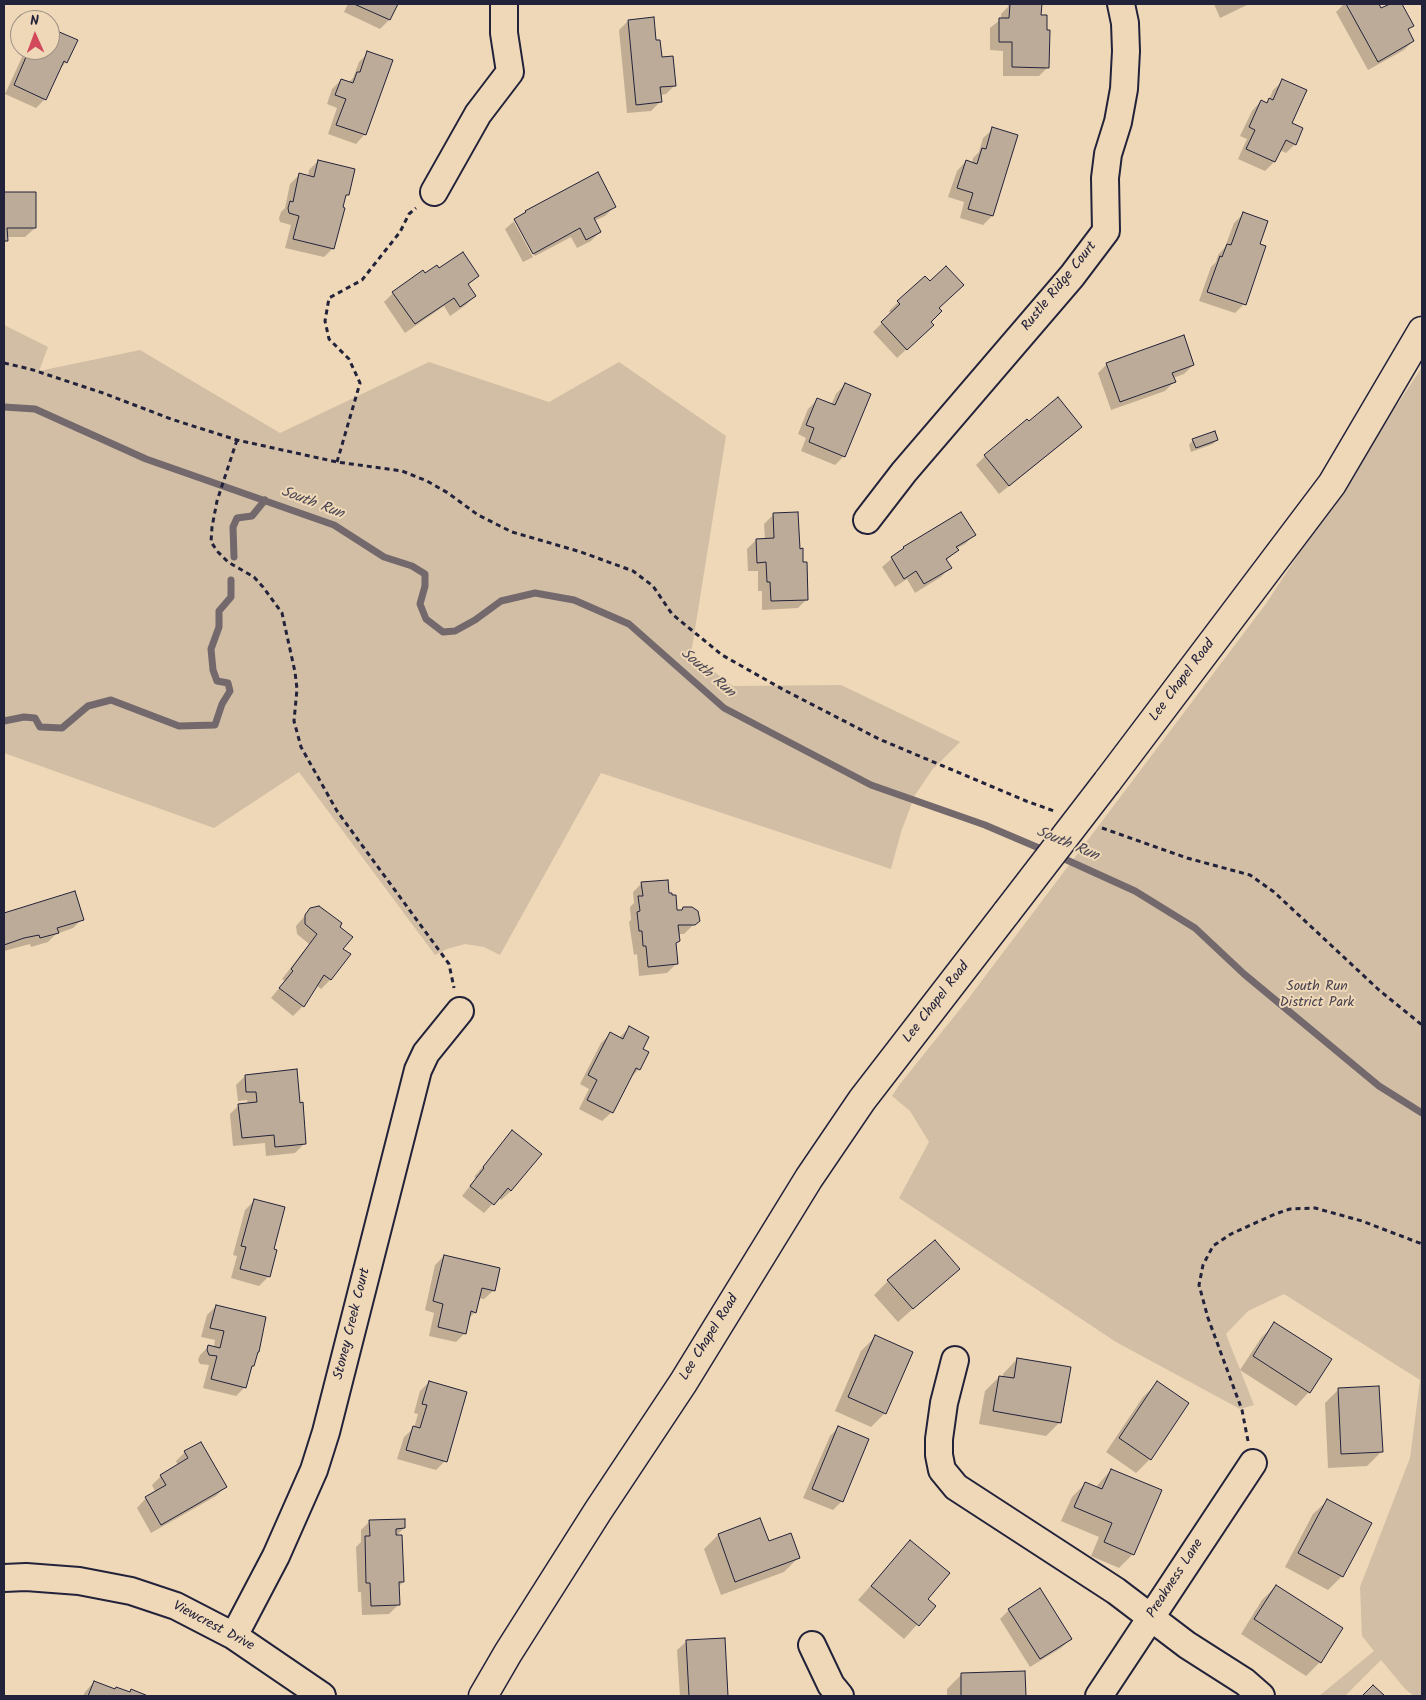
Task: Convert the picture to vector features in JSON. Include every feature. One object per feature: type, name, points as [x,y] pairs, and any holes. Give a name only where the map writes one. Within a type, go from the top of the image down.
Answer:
[{"type":"main road","name":"Lee Chapel Road","points":[[483,1696],[508,1652],[683,1382],[809,1178],[862,1100],[1107,782],[1332,484],[1422,331]]},
{"type":"street","points":[[434,192],[478,114],[510,72],[504,33],[504,4]]},
{"type":"street","name":"Rustle Ridge Court","points":[[867,520],[904,472],[1072,276],[1106,231],[1104,178],[1124,89],[1126,51],[1121,4]]},
{"type":"street","name":"Stoney Creek Court","points":[[234,1636],[276,1556],[314,1470],[326,1432],[418,1070],[426,1053],[460,1011]]},
{"type":"street","points":[[955,1360],[944,1403],[939,1439],[939,1455],[942,1470],[956,1487],[1116,1591],[1188,1645],[1245,1682],[1261,1696]]},
{"type":"street","name":"Preakness Lane","points":[[1099,1696],[1253,1463]]},
{"type":"street","name":"Viewcrest Drive","points":[[4,1578],[26,1577],[78,1581],[131,1591],[176,1606],[234,1636],[322,1696]]},
{"type":"street","points":[[812,1645],[831,1684],[840,1696]]},
{"type":"path","points":[[337,462],[360,383],[350,359],[329,338],[326,320],[329,298],[362,280],[400,232],[409,214],[434,192]]},
{"type":"path","points":[[4,363],[30,369],[94,390],[172,419],[238,440],[337,462],[402,471],[427,480],[478,515],[512,532],[581,552],[633,571],[654,586],[672,614],[688,628],[722,655],[776,686],[879,739],[1026,801],[1062,814]]},
{"type":"path","points":[[238,440],[217,501],[211,542],[228,562],[254,577],[264,587],[282,613],[295,672],[297,689],[294,721],[301,746],[337,811],[449,964],[460,1011]]},
{"type":"path","points":[[1098,826],[1187,858],[1250,875],[1274,892],[1378,990],[1422,1025]]},
{"type":"path","points":[[1253,1463],[1242,1410],[1208,1318],[1199,1285],[1203,1265],[1213,1246],[1230,1234],[1275,1214],[1290,1209],[1315,1208],[1362,1221],[1422,1244]]},
{"type":"green space","points":[[4,325],[48,347],[39,371],[140,350],[280,433],[429,362],[549,402],[619,362],[726,436],[691,654],[733,686],[841,685],[960,742],[932,770],[915,795],[901,832],[891,869],[601,773],[500,955],[484,947],[465,944],[447,949],[435,955],[299,772],[214,828],[4,753]]},
{"type":"green space","name":"South Run District Park","points":[[1422,367],[1422,1696],[1414,1696],[1406,1690],[1381,1660],[1345,1696],[1319,1696],[1374,1651],[1362,1636],[1360,1587],[1410,1458],[1420,1380],[1284,1294],[1248,1311],[1226,1334],[1254,1405],[1240,1409],[1116,1342],[899,1198],[929,1142],[910,1111],[892,1096],[965,1003],[1265,605]]},
{"type":"building","points":[[354,4],[398,4],[390,20]]},
{"type":"building","points":[[1010,4],[1042,4],[1041,15],[1047,15],[1047,30],[1050,30],[1049,68],[1012,67],[1012,42],[999,42],[999,18],[1009,18]]},
{"type":"building","points":[[1346,4],[1379,4],[1381,8],[1390,4],[1402,4],[1414,26],[1408,29],[1414,41],[1378,62]]},
{"type":"building","points":[[654,17],[656,40],[660,40],[662,57],[673,56],[676,86],[660,87],[662,102],[636,105],[628,20]]},
{"type":"building","points":[[60,32],[78,40],[67,63],[64,61],[46,100],[14,85],[25,60],[60,60]]},
{"type":"building","points":[[367,51],[393,60],[366,135],[336,125],[346,99],[335,95],[341,79],[353,83],[357,72],[360,72]]},
{"type":"building","points":[[1282,79],[1307,90],[1292,123],[1303,128],[1296,145],[1286,140],[1275,162],[1246,149],[1255,130],[1249,127],[1261,100],[1267,103],[1269,98],[1273,100]]},
{"type":"building","points":[[992,127],[1018,135],[993,216],[968,209],[973,193],[957,188],[966,160],[977,164],[982,148],[986,149]]},
{"type":"building","points":[[318,160],[355,169],[349,195],[346,195],[343,207],[345,208],[334,249],[293,239],[299,216],[289,213],[290,201],[293,202],[299,173],[314,177]]},
{"type":"building","points":[[598,172],[616,207],[594,218],[601,232],[586,240],[580,228],[533,254],[514,219],[525,211]]},
{"type":"building","points":[[4,192],[36,192],[36,228],[7,228],[8,241],[4,241]]},
{"type":"building","points":[[1243,212],[1268,221],[1260,244],[1266,246],[1246,305],[1207,292],[1220,256],[1222,257],[1227,244],[1231,245]]},
{"type":"building","points":[[463,252],[479,276],[468,284],[476,296],[460,307],[454,298],[415,324],[392,292],[423,270],[425,273],[437,265],[439,268]]},
{"type":"building","points":[[946,266],[964,285],[939,308],[942,311],[931,322],[934,325],[907,350],[881,322],[900,304],[897,301],[925,276],[930,281]]},
{"type":"building","points":[[1184,335],[1194,365],[1172,373],[1176,382],[1120,402],[1106,363]]},
{"type":"building","points":[[845,383],[871,394],[845,457],[809,442],[814,428],[806,425],[817,398],[835,405]]},
{"type":"building","points":[[1058,397],[1082,427],[1009,486],[984,455],[1027,419],[1029,421]]},
{"type":"building","points":[[1215,431],[1218,440],[1196,448],[1192,439]]},
{"type":"building","points":[[798,512],[800,549],[803,548],[803,562],[807,562],[808,600],[771,601],[770,582],[767,582],[766,562],[757,563],[756,539],[774,538],[773,513]]},
{"type":"building","points":[[961,512],[976,535],[956,547],[959,550],[946,559],[952,568],[924,584],[916,571],[904,579],[891,557],[903,547]]},
{"type":"building","points":[[668,880],[669,893],[676,895],[677,910],[682,910],[683,907],[692,907],[698,911],[700,921],[695,925],[678,925],[680,941],[676,943],[678,964],[648,967],[646,946],[643,946],[642,931],[639,931],[637,912],[640,911],[638,896],[643,896],[641,882]]},
{"type":"building","points":[[75,891],[84,920],[57,928],[59,933],[40,938],[39,935],[24,938],[4,945],[4,913]]},
{"type":"building","points":[[319,906],[342,923],[340,927],[353,937],[343,949],[351,954],[331,980],[324,975],[304,1007],[279,988],[293,971],[291,969],[317,934],[305,924],[305,915],[310,908]]},
{"type":"building","points":[[629,1026],[649,1037],[643,1049],[649,1052],[640,1070],[636,1068],[613,1113],[587,1100],[597,1080],[588,1075],[610,1032],[623,1039]]},
{"type":"building","points":[[297,1069],[300,1103],[303,1102],[306,1144],[275,1147],[274,1135],[242,1138],[238,1104],[257,1102],[256,1092],[246,1092],[245,1075]]},
{"type":"building","points":[[512,1130],[542,1154],[511,1191],[508,1188],[494,1205],[470,1186]]},
{"type":"building","points":[[254,1199],[285,1207],[274,1249],[277,1250],[270,1277],[240,1269],[246,1247],[241,1246]]},
{"type":"building","points":[[935,1240],[960,1269],[913,1309],[887,1280]]},
{"type":"building","points":[[444,1255],[500,1268],[495,1291],[482,1288],[476,1313],[471,1311],[466,1334],[438,1327],[443,1304],[433,1301]]},
{"type":"building","points":[[216,1305],[266,1317],[259,1352],[254,1366],[252,1366],[246,1388],[211,1379],[217,1356],[209,1355],[208,1345],[220,1348],[224,1331],[210,1328]]},
{"type":"building","points":[[1274,1322],[1332,1359],[1310,1393],[1253,1356]]},
{"type":"building","points":[[875,1335],[913,1352],[886,1414],[848,1397]]},
{"type":"building","points":[[1017,1358],[1071,1367],[1061,1423],[993,1411],[999,1376],[1014,1378]]},
{"type":"building","points":[[429,1381],[467,1392],[447,1462],[406,1450],[413,1426],[420,1428],[427,1405],[422,1404]]},
{"type":"building","points":[[1157,1381],[1189,1403],[1151,1460],[1119,1438]]},
{"type":"building","points":[[1379,1386],[1383,1452],[1341,1454],[1338,1388]]},
{"type":"building","points":[[838,1426],[869,1439],[843,1502],[812,1489]]},
{"type":"building","points":[[201,1442],[227,1487],[161,1525],[145,1497],[166,1485],[160,1475],[188,1458],[184,1451]]},
{"type":"building","points":[[1111,1469],[1162,1490],[1134,1555],[1104,1542],[1112,1523],[1074,1507],[1085,1482],[1102,1489]]},
{"type":"building","points":[[1327,1499],[1372,1523],[1343,1577],[1298,1553]]},
{"type":"building","points":[[760,1518],[769,1541],[791,1533],[800,1558],[735,1582],[718,1534]]},
{"type":"building","points":[[405,1519],[405,1528],[396,1529],[396,1535],[402,1535],[404,1582],[399,1582],[400,1605],[371,1606],[370,1583],[366,1583],[365,1536],[370,1536],[369,1520]]},
{"type":"building","points":[[910,1540],[950,1573],[928,1599],[936,1606],[919,1626],[871,1586]]},
{"type":"building","points":[[1276,1585],[1343,1628],[1321,1663],[1254,1619]]},
{"type":"building","points":[[1040,1588],[1072,1639],[1040,1659],[1008,1609]]},
{"type":"building","points":[[725,1638],[728,1696],[689,1696],[686,1640]]},
{"type":"building","points":[[1025,1671],[1026,1696],[961,1696],[961,1673]]},
{"type":"building","points":[[94,1681],[115,1689],[116,1687],[130,1692],[131,1689],[148,1696],[88,1696]]},
{"type":"building","points":[[1373,1685],[1385,1696],[1362,1696]]},
{"type":"waterway","name":"South Run","points":[[4,407],[35,409],[146,459],[334,525],[384,557],[412,566],[425,574],[425,586],[420,604],[426,619],[443,632],[455,631],[475,620],[501,601],[535,593],[574,600],[629,624],[724,708],[871,785],[985,825],[1046,851]]},
{"type":"waterway","points":[[234,557],[233,527],[237,518],[252,516],[265,500]]},
{"type":"waterway","points":[[4,721],[24,717],[35,718],[40,727],[62,728],[88,706],[111,700],[179,726],[215,725],[222,704],[230,691],[228,683],[217,681],[213,670],[211,649],[219,627],[219,611],[231,597],[231,580]]},
{"type":"waterway","name":"South Run","points":[[1058,856],[1135,891],[1195,928],[1244,974],[1379,1086],[1422,1113]]}]
